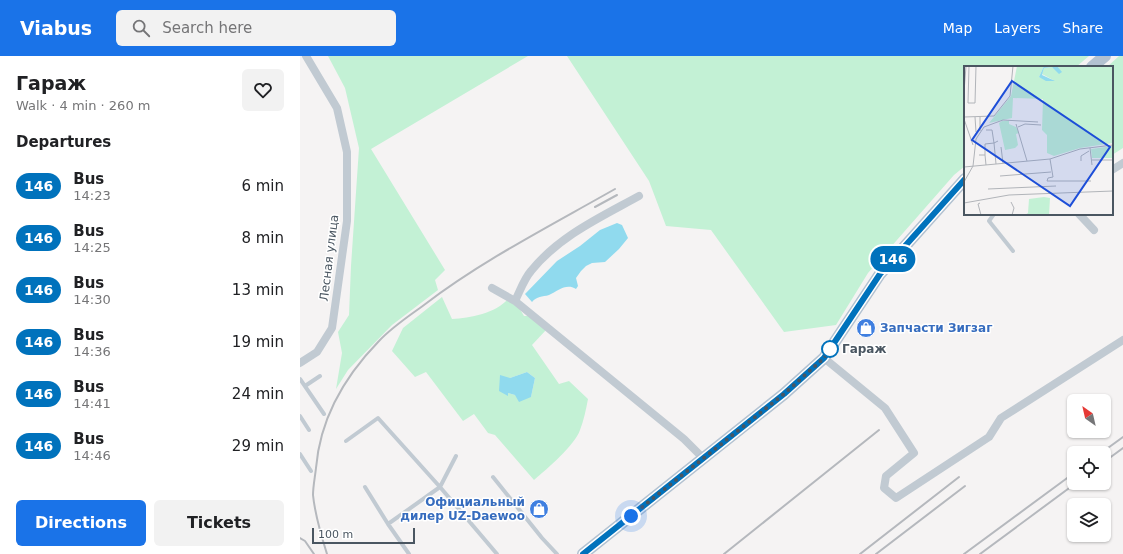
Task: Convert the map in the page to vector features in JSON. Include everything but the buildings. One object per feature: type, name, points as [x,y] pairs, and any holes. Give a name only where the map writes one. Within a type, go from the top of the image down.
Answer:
[{"type":"main road","points":[[1093,66],[1105,56]]},
{"type":"main road","points":[[583,554],[784,394],[824,358],[880,274],[964,180]]},
{"type":"street","name":"Лесная улица","points":[[300,363],[317,352],[332,328],[347,221],[347,152],[337,108],[306,56]]},
{"type":"street","points":[[1113,169],[1123,163]]},
{"type":"street","points":[[514,301],[530,272],[548,252],[572,234],[639,196]]},
{"type":"street","points":[[1080,215],[1094,230]]},
{"type":"street","points":[[492,288],[514,301],[684,439],[703,458]]},
{"type":"street","points":[[824,358],[885,408],[914,453],[886,476],[884,488],[896,498],[988,437],[1001,418],[1123,340]]},
{"type":"lane","points":[[993,215],[989,221],[1013,251]]},
{"type":"lane","points":[[305,386],[320,376]]},
{"type":"lane","points":[[300,379],[324,414]]},
{"type":"lane","points":[[300,416],[309,430]]},
{"type":"lane","points":[[346,441],[378,418],[440,487],[497,554]]},
{"type":"lane","points":[[300,454],[311,471]]},
{"type":"lane","points":[[388,524],[440,487],[456,456]]},
{"type":"lane","points":[[493,477],[542,538],[557,554]]},
{"type":"lane","points":[[365,487],[409,554]]},
{"type":"green space","points":[[328,56],[528,56],[371,149],[445,270],[435,280],[438,290],[392,325],[348,370],[336,389],[342,353],[338,332],[349,315],[359,148],[345,88]]},
{"type":"green space","points":[[567,56],[1089,56],[1077,66],[964,66],[964,167],[954,175],[868,273],[836,325],[784,332],[711,230],[666,226],[649,181]]},
{"type":"green space","points":[[1119,56],[1123,56],[1123,148],[1113,154],[1113,66],[1108,66]]},
{"type":"green space","points":[[442,297],[452,319],[482,314],[497,308],[508,299],[518,306],[524,316],[530,316],[546,330],[532,345],[559,384],[569,381],[588,399],[583,422],[573,443],[534,480],[495,435],[488,433],[474,414],[463,421],[426,372],[415,377],[392,351],[403,328]],"holes":[[[527,372],[535,378],[531,397],[508,393],[510,378]]]},
{"type":"water","points":[[617,223],[622,225],[628,238],[605,262],[592,263],[586,266],[576,278],[578,286],[576,289],[572,287],[565,287],[532,302],[525,294],[557,261],[580,246],[600,230]]},
{"type":"water","points":[[527,372],[535,378],[531,397],[519,402],[515,395],[508,393],[508,396],[499,391],[500,375],[510,378]]},
{"type":"railway","points":[[327,554],[320,532],[313,495],[318,450],[323,432],[336,399],[355,369],[389,331],[446,289],[493,258],[615,189]]},
{"type":"railway","points":[[595,207],[617,195]]},
{"type":"railway","points":[[724,554],[879,430]]},
{"type":"railway","points":[[1111,446],[1123,437]]},
{"type":"railway","points":[[1111,457],[1123,448]]},
{"type":"railway","points":[[860,554],[959,477]]},
{"type":"railway","points":[[964,554],[1067,478]]},
{"type":"railway","points":[[876,554],[965,486]]},
{"type":"railway","points":[[980,554],[1067,490]]},
{"type":"railway","points":[[300,538],[305,541],[314,554]]},
{"type":"bus line","name":"146","points":[[583,554],[784,394],[824,358],[880,274],[964,180]]},
{"type":"place","name":"Запчасти Зигзаг","points":[[866,328]]},
{"type":"place","name":"Гараж","points":[[830,349]]},
{"type":"place","name":"Официальный дилер UZ-Daewoo","points":[[539,509]]},
{"type":"route","points":[[631,516],[784,394],[824,358],[832,346],[830,349]]}]
